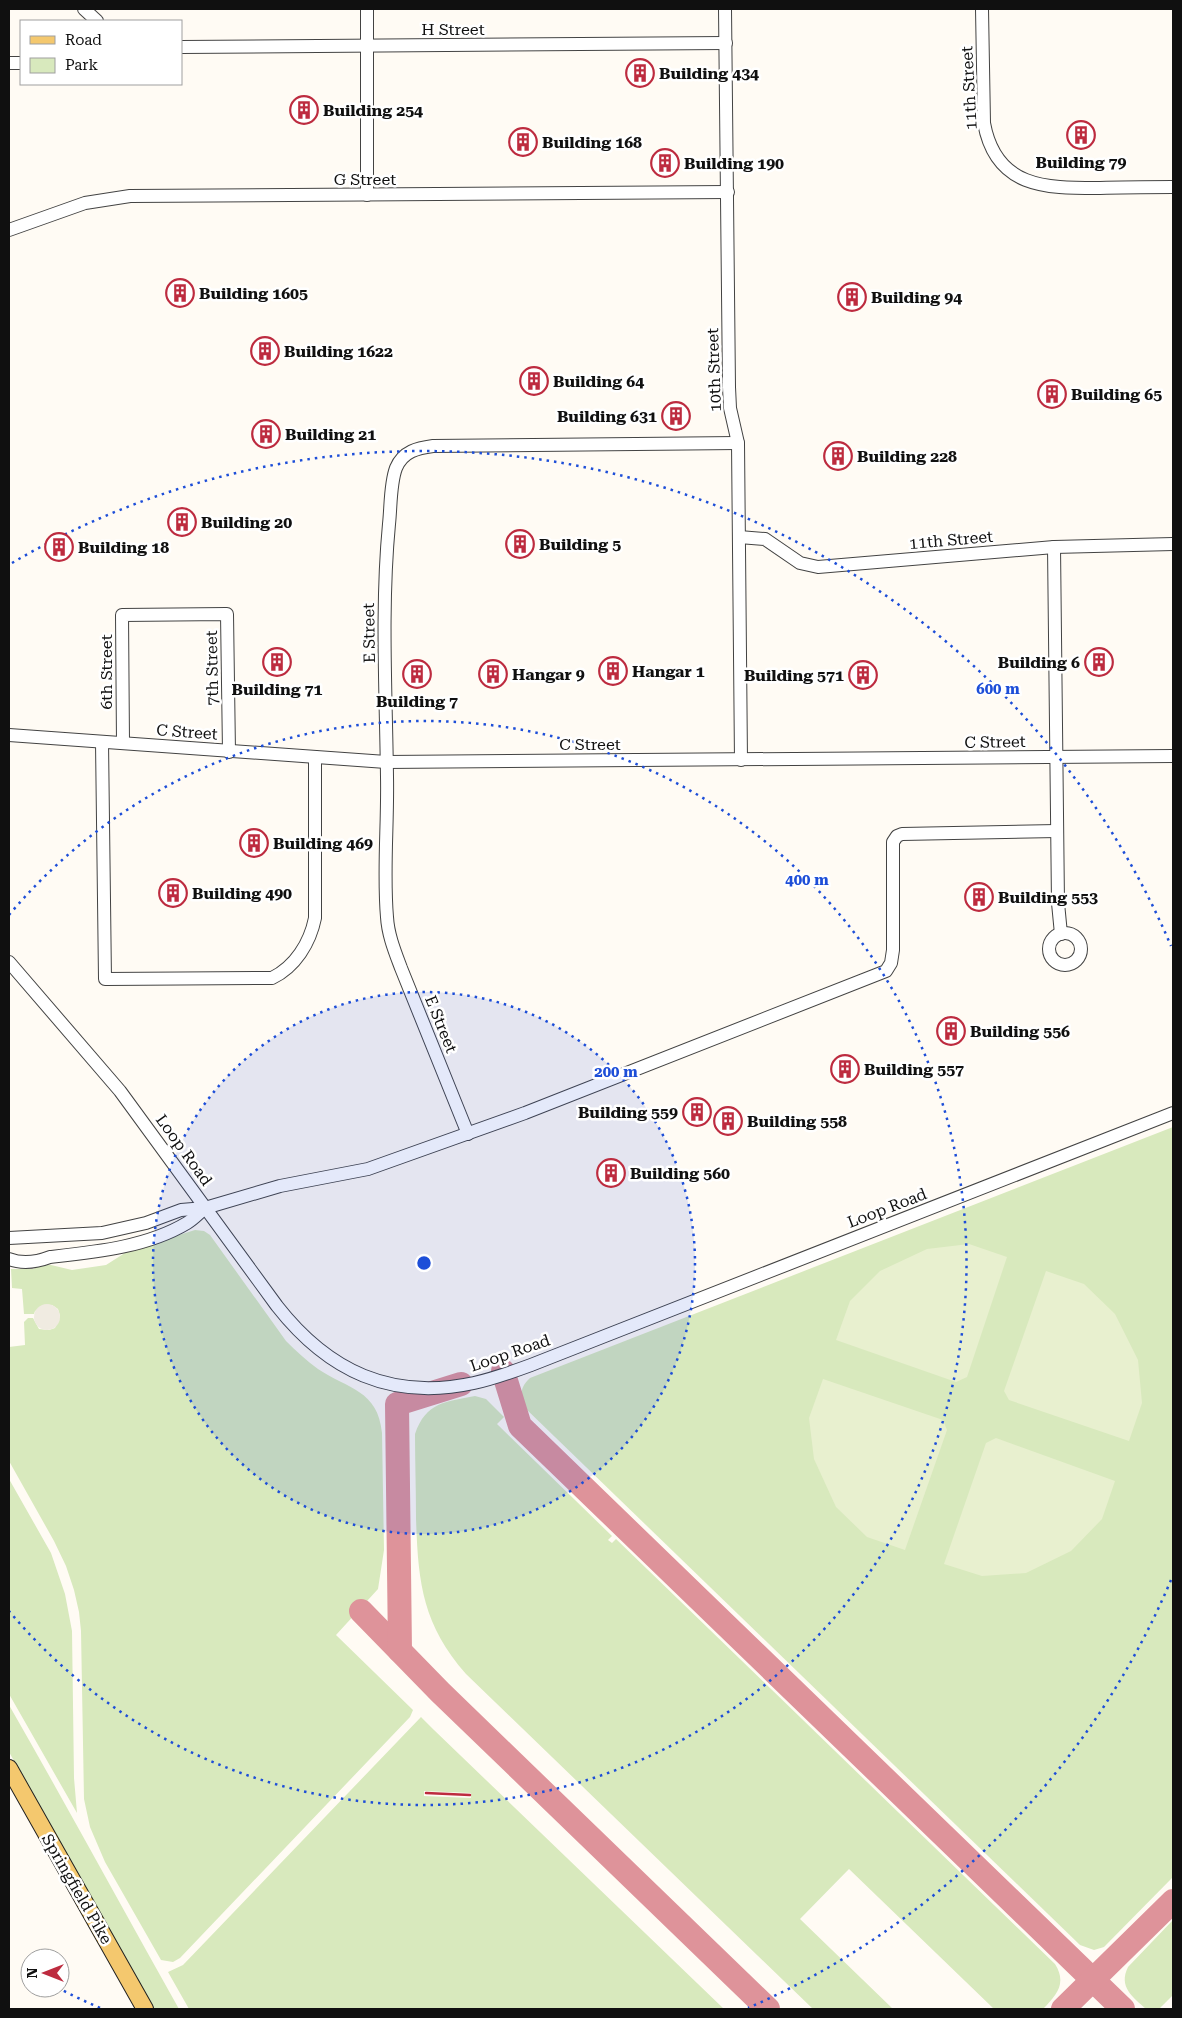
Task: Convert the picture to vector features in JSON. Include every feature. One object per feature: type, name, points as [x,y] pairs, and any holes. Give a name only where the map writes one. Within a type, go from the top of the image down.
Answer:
[{"type":"main road","name":"Springfield Pike","points":[[9,1768],[145,2009]]},
{"type":"street","points":[[84,9],[96,20]]},
{"type":"street","points":[[367,9],[367,195]]},
{"type":"street","name":"10th Street","points":[[726,9],[729,387],[730,408],[738,443],[741,760]]},
{"type":"street","name":"11th Street","points":[[982,9],[984,123],[988,141],[1003,163],[1022,178],[1050,187],[1173,187]]},
{"type":"street","name":"H Street","points":[[182,47],[726,43]]},
{"type":"street","name":"G Street","points":[[9,230],[74,206],[118,196],[728,192]]},
{"type":"street","name":"E Street","points":[[468,1134],[401,968],[389,932],[386,904],[386,555],[394,475],[397,467],[405,456],[414,450],[433,446],[738,443]]},
{"type":"street","name":"11th Street","points":[[739,537],[764,539],[805,566],[818,567],[1054,547],[1173,544]]},
{"type":"street","points":[[1054,547],[1058,903],[1061,934]]},
{"type":"street","name":"6th Street","points":[[122,743],[122,615],[227,614]]},
{"type":"street","name":"7th Street","points":[[227,614],[229,752]]},
{"type":"street","name":"C Street","points":[[9,735],[386,762],[1173,756]]},
{"type":"street","points":[[102,742],[105,979],[272,978],[284,972],[292,964],[309,938],[315,918],[315,757]]},
{"type":"street","points":[[9,1238],[102,1233],[146,1223],[181,1210],[205,1208],[280,1186],[368,1169],[525,1113],[886,971],[891,962],[893,950],[893,842],[897,836],[902,834],[1057,831]]},
{"type":"street","name":"Loop Road","points":[[9,962],[115,1085],[295,1328],[313,1346],[346,1368],[370,1378],[408,1386],[441,1388],[488,1380],[532,1365],[1173,1113]]},
{"type":"street","points":[[9,1258],[14,1262],[40,1261],[50,1257],[136,1243],[188,1223],[205,1208]]},
{"type":"green space","points":[[1173,1127],[1173,1877],[1104,1947],[1094,1950],[1080,1945],[524,1407],[521,1395],[525,1384],[530,1378]]},
{"type":"green space","points":[[195,1230],[204,1231],[210,1235],[286,1341],[318,1369],[360,1392],[375,1408],[382,1433],[384,1550],[378,1589],[336,1635],[413,1710],[410,1717],[180,1958],[173,1962],[161,1960],[105,1862],[90,1827],[84,1799],[79,1612],[66,1566],[9,1461],[9,1347],[25,1345],[24,1322],[28,1318],[33,1318],[39,1329],[49,1330],[55,1328],[60,1316],[58,1309],[52,1305],[35,1311],[34,1314],[24,1314],[22,1289],[12,1288],[11,1269],[34,1269],[38,1264],[72,1270],[106,1265],[128,1251]]},
{"type":"green space","points":[[969,1244],[1007,1257],[967,1377],[956,1382],[836,1340],[850,1301],[880,1271],[927,1249]]},
{"type":"green space","points":[[1046,1271],[1084,1284],[1115,1314],[1138,1360],[1142,1403],[1129,1441],[1009,1400],[1004,1391]]},
{"type":"green space","points":[[823,1379],[943,1420],[947,1430],[905,1550],[867,1537],[836,1507],[814,1459],[809,1418]]},
{"type":"green space","points":[[475,1396],[486,1399],[504,1417],[497,1424],[612,1536],[608,1540],[612,1543],[616,1539],[1055,1964],[1060,1977],[1059,1988],[1043,2009],[994,2009],[849,1869],[800,1919],[893,2009],[813,2009],[466,1674],[451,1656],[440,1637],[425,1601],[418,1562],[415,1434],[425,1415],[431,1409],[446,1402]]},
{"type":"green space","points":[[996,1438],[1115,1481],[1102,1519],[1071,1551],[1026,1573],[982,1576],[944,1564],[986,1443]]},
{"type":"green space","points":[[9,1479],[51,1553],[65,1594],[72,1631],[74,1778],[77,1813],[9,1694]]},
{"type":"green space","points":[[9,1705],[179,2009],[154,2009],[9,1752]]},
{"type":"green space","points":[[421,1717],[724,2009],[189,2009],[168,1972],[183,1965]],"holes":[[[424,1791],[471,1793],[471,1798],[424,1796]]]},
{"type":"green space","points":[[1173,1920],[1173,1995],[1159,2009],[1146,2009],[1128,1991],[1125,1974],[1128,1967]]},
{"type":"shaded area","points":[[47,1304],[56,1308],[60,1317],[56,1326],[47,1330],[38,1326],[34,1317],[38,1308]]},
{"type":"taxiway","points":[[503,1371],[520,1426],[1123,2009]]},
{"type":"taxiway","points":[[400,1651],[397,1404],[461,1384]]},
{"type":"taxiway","points":[[361,1611],[440,1692],[768,2009]]},
{"type":"taxiway","points":[[1063,2009],[1173,1901]]},
{"type":"railway","points":[[426,1793],[470,1795]]},
{"type":"place","name":"Building 434","points":[[640,73]]},
{"type":"place","name":"Building 254","points":[[304,110]]},
{"type":"place","name":"Building 79","points":[[1081,135]]},
{"type":"place","name":"Building 168","points":[[523,142]]},
{"type":"place","name":"Building 190","points":[[665,163]]},
{"type":"place","name":"Building 1605","points":[[180,293]]},
{"type":"place","name":"Building 94","points":[[852,297]]},
{"type":"place","name":"Building 1622","points":[[265,351]]},
{"type":"place","name":"Building 64","points":[[534,381]]},
{"type":"place","name":"Building 65","points":[[1052,394]]},
{"type":"place","name":"Building 631","points":[[676,416]]},
{"type":"place","name":"Building 21","points":[[266,434]]},
{"type":"place","name":"Building 228","points":[[838,456]]},
{"type":"place","name":"Building 20","points":[[182,522]]},
{"type":"place","name":"Building 5","points":[[520,544]]},
{"type":"place","name":"Building 18","points":[[59,547]]},
{"type":"place","name":"Building 71","points":[[277,662]]},
{"type":"place","name":"Building 6","points":[[1099,662]]},
{"type":"place","name":"Hangar 1","points":[[613,671]]},
{"type":"place","name":"Building 7","points":[[417,674]]},
{"type":"place","name":"Hangar 9","points":[[493,674]]},
{"type":"place","name":"Building 571","points":[[863,675]]},
{"type":"place","name":"Building 469","points":[[254,843]]},
{"type":"place","name":"Building 490","points":[[173,893]]},
{"type":"place","name":"Building 553","points":[[979,897]]},
{"type":"place","name":"Building 556","points":[[951,1031]]},
{"type":"place","name":"Building 557","points":[[845,1069]]},
{"type":"place","name":"Building 559","points":[[697,1112]]},
{"type":"place","name":"Building 558","points":[[728,1121]]},
{"type":"place","name":"Building 560","points":[[611,1173]]}]
